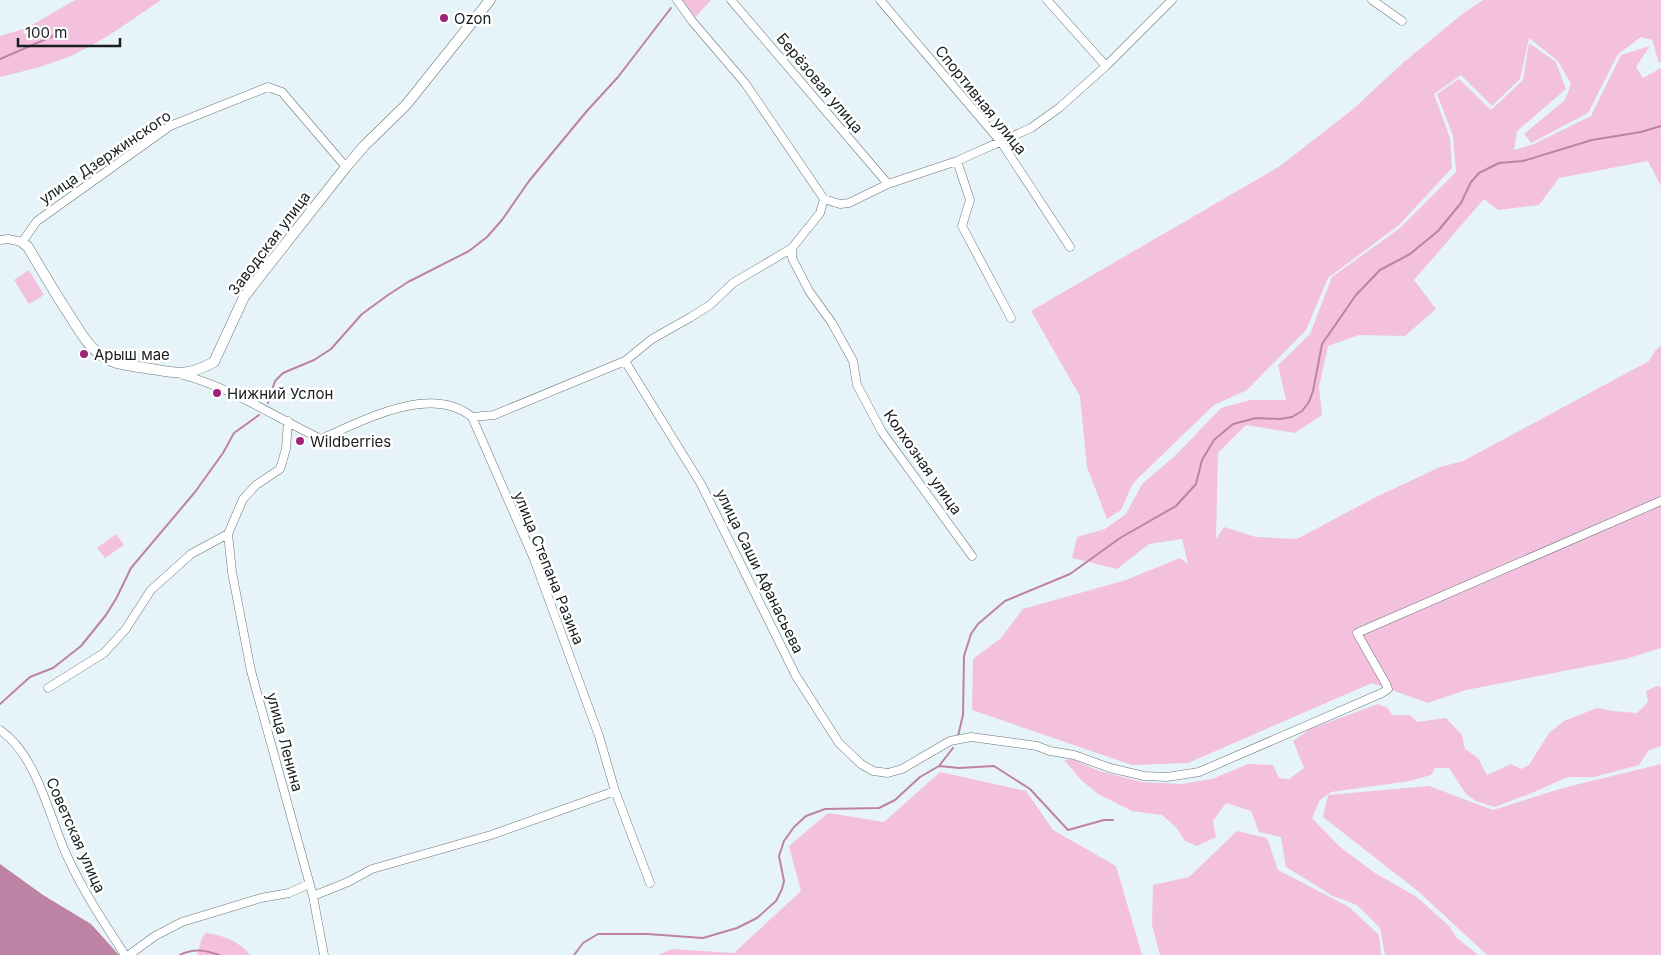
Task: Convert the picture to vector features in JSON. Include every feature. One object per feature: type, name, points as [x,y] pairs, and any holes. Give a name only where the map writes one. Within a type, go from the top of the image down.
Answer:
[{"type":"street","name":"Заводская улица","points":[[22,242],[28,247],[85,339],[103,357],[122,364],[180,374],[206,367],[214,362],[244,297],[364,146],[406,105],[490,0]]},
{"type":"street","points":[[676,0],[745,83],[824,199],[832,203],[849,203],[888,184],[957,161],[1032,128],[1059,108],[1106,66],[1172,0]]},
{"type":"street","name":"Берёзовая улица","points":[[731,0],[888,184]]},
{"type":"street","name":"Спортивная улица","points":[[880,0],[1001,142],[1070,247]]},
{"type":"street","points":[[1047,0],[1106,66]]},
{"type":"street","points":[[1372,0],[1402,21]]},
{"type":"street","name":"улица Дзержинского","points":[[22,242],[37,221],[170,126],[268,87],[282,92],[346,168]]},
{"type":"street","points":[[957,161],[970,200],[962,226],[1011,318]]},
{"type":"street","points":[[180,374],[207,381],[321,439],[409,405],[436,402],[454,407],[472,417],[494,415],[625,361],[652,339],[710,305],[733,282],[792,248],[820,213],[824,199]]},
{"type":"street","points":[[0,240],[8,239],[22,242]]},
{"type":"street","name":"Колхозная улица","points":[[792,248],[792,258],[809,291],[832,323],[853,361],[857,385],[882,432],[972,556]]},
{"type":"street","name":"улица Саши Афанасьева","points":[[625,361],[702,484],[796,676],[840,742],[861,764],[873,771],[888,772],[902,769],[950,742],[971,737],[1037,746],[1144,776],[1167,777],[1199,772],[1382,694],[1388,689],[1357,633],[1661,501]]},
{"type":"street","name":"улица Степана Разина","points":[[472,417],[534,558],[598,736],[615,791],[650,883]]},
{"type":"street","points":[[48,688],[104,653],[125,630],[151,590],[191,554],[228,534],[243,499],[256,485],[280,469],[286,449],[288,421]]},
{"type":"street","name":"улица Ленина","points":[[228,534],[232,572],[251,671],[313,896],[324,955]]},
{"type":"street","name":"Советская улица","points":[[0,730],[14,741],[29,764],[66,856],[89,899],[125,955]]},
{"type":"street","points":[[313,896],[348,882],[372,869],[491,835],[615,791]]},
{"type":"street","points":[[129,955],[155,936],[182,922],[261,898],[289,893],[309,884]]},
{"type":"shaded area","points":[[75,0],[161,0],[108,36],[73,55],[46,65],[0,77],[0,36],[27,28]]},
{"type":"shaded area","points":[[681,0],[711,0],[694,19]]},
{"type":"shaded area","points":[[1483,0],[1661,0],[1661,62],[1659,63],[1652,40],[1641,37],[1618,54],[1588,113],[1531,143],[1524,134],[1565,100],[1571,84],[1558,61],[1529,38],[1520,79],[1492,106],[1461,75],[1434,94],[1450,138],[1452,168],[1399,225],[1328,278],[1306,330],[1247,390],[1214,405],[1133,483],[1121,510],[1107,519],[1087,467],[1080,396],[1031,311],[1280,166],[1352,110],[1404,62],[1461,15]]},
{"type":"shaded area","points":[[1529,43],[1556,62],[1566,89],[1517,131],[1514,150],[1534,144],[1591,116],[1621,55],[1650,46],[1636,67],[1643,78],[1661,68],[1661,186],[1648,161],[1559,178],[1539,205],[1498,210],[1484,199],[1414,280],[1436,309],[1405,336],[1359,335],[1328,346],[1319,387],[1322,415],[1295,433],[1246,425],[1218,453],[1216,539],[1224,527],[1256,537],[1297,539],[1374,498],[1440,467],[1463,461],[1649,361],[1661,345],[1661,648],[1626,659],[1466,690],[1428,703],[1372,683],[1188,763],[1132,765],[972,710],[973,659],[1001,638],[1023,609],[1126,580],[1180,558],[1188,564],[1182,539],[1149,544],[1117,569],[1072,558],[1077,537],[1105,529],[1126,514],[1142,484],[1175,456],[1221,408],[1250,400],[1286,400],[1278,365],[1310,334],[1332,277],[1400,228],[1456,172],[1453,136],[1437,94],[1459,79],[1491,110],[1523,80]]},
{"type":"shaded area","points":[[29,270],[44,295],[29,304],[14,280]]},
{"type":"shaded area","points":[[116,534],[124,545],[105,558],[97,548]]},
{"type":"shaded area","points":[[1657,686],[1661,687],[1661,746],[1649,750],[1639,765],[1594,777],[1568,777],[1494,807],[1476,801],[1466,794],[1449,768],[1435,768],[1431,775],[1410,781],[1331,792],[1320,800],[1312,818],[1340,847],[1375,873],[1417,897],[1449,926],[1457,938],[1478,955],[1385,955],[1380,928],[1357,905],[1333,896],[1286,867],[1281,837],[1259,832],[1251,811],[1226,803],[1213,821],[1216,837],[1197,846],[1185,841],[1176,827],[1162,815],[1132,811],[1098,794],[1081,780],[1064,760],[1072,759],[1099,771],[1142,782],[1181,784],[1212,779],[1248,764],[1273,765],[1279,778],[1289,779],[1304,768],[1293,741],[1310,729],[1378,704],[1388,708],[1392,715],[1410,715],[1417,722],[1446,718],[1462,735],[1465,749],[1478,758],[1487,775],[1511,764],[1521,769],[1529,765],[1549,733],[1564,721],[1597,708],[1637,713],[1648,702],[1646,691]]},
{"type":"shaded area","points":[[1661,764],[1661,955],[1487,955],[1419,892],[1323,817],[1328,795],[1429,786],[1493,810],[1563,788]]},
{"type":"shaded area","points":[[940,772],[1026,791],[1053,830],[1116,866],[1142,955],[658,955],[672,949],[734,953],[801,891],[789,846],[828,813],[884,822]]},
{"type":"shaded area","points":[[1237,831],[1267,838],[1278,870],[1349,907],[1379,935],[1381,955],[1160,955],[1152,925],[1153,885],[1189,877]]},
{"type":"shaded area","points":[[0,864],[43,895],[91,924],[119,955],[0,955]]},
{"type":"shaded area","points":[[206,933],[230,939],[250,955],[197,955],[202,938]]},
{"type":"waterway","points":[[268,403],[275,381],[283,373],[314,360],[331,349],[362,314],[388,295],[408,282],[469,251],[487,237],[502,220],[529,181],[586,112],[618,77],[671,8]]},
{"type":"waterway","points":[[0,59],[67,30]]},
{"type":"waterway","points":[[958,736],[963,715],[964,656],[971,634],[978,624],[1005,601],[1070,574],[1120,538],[1176,506],[1196,484],[1202,460],[1214,440],[1233,424],[1256,418],[1280,419],[1292,417],[1302,411],[1309,402],[1313,391],[1322,344],[1356,295],[1380,270],[1410,254],[1438,231],[1461,203],[1471,182],[1479,173],[1499,163],[1523,161],[1592,140],[1641,132],[1661,126]]},
{"type":"waterway","points":[[0,704],[30,677],[53,668],[81,646],[106,615],[131,568],[195,492],[223,453],[234,433],[259,415]]},
{"type":"waterway","points":[[939,766],[953,748]]},
{"type":"waterway","points":[[574,955],[583,943],[598,934],[647,934],[703,938],[737,928],[757,918],[776,901],[782,889],[784,881],[779,856],[784,841],[794,827],[806,816],[825,809],[879,808],[895,800],[920,777],[939,766],[959,768],[994,766],[1030,789],[1068,830],[1104,820],[1113,820]]},
{"type":"waterway","points":[[180,955],[199,950],[219,955]]},
{"type":"place","name":"Ozon","points":[[444,18]]},
{"type":"place","name":"Арыш мае","points":[[84,354]]},
{"type":"place","name":"Нижний Услон","points":[[217,393]]},
{"type":"place","name":"Wildberries","points":[[300,441]]}]
